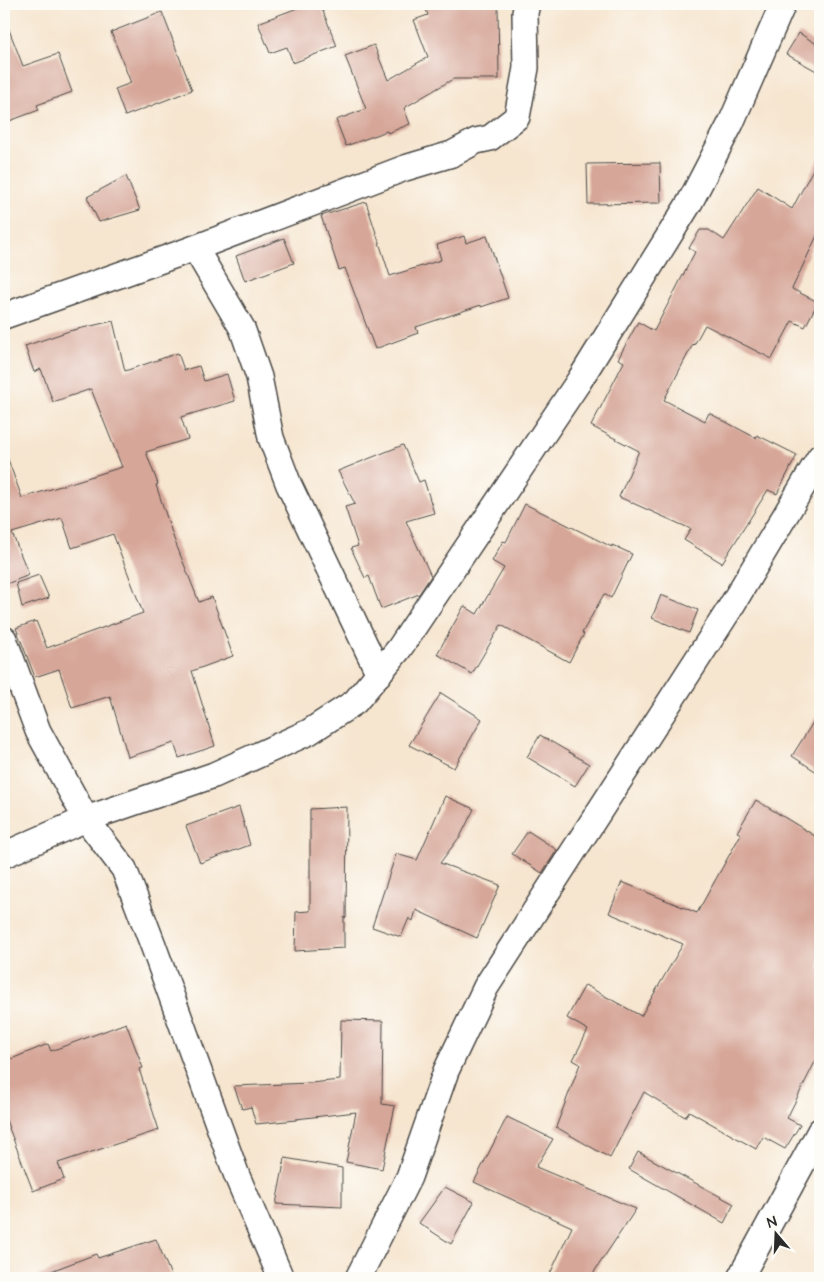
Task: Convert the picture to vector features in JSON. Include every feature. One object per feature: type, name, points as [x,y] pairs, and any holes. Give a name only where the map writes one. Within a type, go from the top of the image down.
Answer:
[{"type":"street","points":[[4,316],[195,248],[405,168],[452,154],[476,141],[490,138],[517,117],[526,68],[526,4]]},
{"type":"street","points":[[4,855],[86,819],[214,776],[309,732],[355,702],[399,649],[579,381],[690,202],[731,123],[783,4]]},
{"type":"street","points":[[195,248],[242,328],[259,378],[271,438],[290,486],[379,674]]},
{"type":"street","points":[[358,1278],[409,1177],[446,1071],[486,986],[729,610],[820,457]]},
{"type":"street","points":[[4,639],[38,731],[86,819],[124,869],[154,945],[237,1176],[281,1278]]},
{"type":"street","points":[[740,1278],[820,1131]]},
{"type":"building","points":[[308,4],[320,4],[337,46],[293,63],[287,47],[270,53],[258,23]]},
{"type":"building","points":[[424,4],[498,4],[499,79],[453,79],[404,108],[410,124],[346,146],[336,120],[366,109],[345,56],[374,45],[388,80],[428,57],[414,20],[428,15]]},
{"type":"building","points":[[162,12],[192,90],[125,116],[115,89],[131,83],[111,32]]},
{"type":"building","points":[[6,22],[23,66],[58,54],[72,92],[37,105],[39,110],[4,123],[4,23]]},
{"type":"building","points":[[799,33],[820,46],[820,73],[786,54]]},
{"type":"building","points":[[820,156],[820,229],[792,289],[818,302],[805,327],[792,321],[772,359],[705,325],[664,400],[705,421],[709,413],[756,438],[757,435],[797,455],[777,494],[768,490],[722,563],[684,540],[691,529],[619,497],[639,451],[591,426],[624,362],[618,359],[638,322],[654,331],[695,252],[689,248],[700,230],[709,230],[724,240],[758,187],[792,209]]},
{"type":"building","points":[[660,163],[661,203],[588,204],[587,164]]},
{"type":"building","points":[[126,176],[140,210],[99,222],[87,197]]},
{"type":"building","points":[[366,202],[390,276],[441,260],[437,245],[464,236],[466,243],[487,236],[508,298],[416,327],[418,333],[375,349],[345,268],[339,270],[321,216]]},
{"type":"building","points":[[284,238],[294,263],[245,281],[236,256]]},
{"type":"building","points":[[113,321],[125,371],[178,353],[184,370],[199,366],[204,381],[227,374],[235,401],[181,417],[188,439],[146,452],[158,484],[156,485],[174,539],[199,602],[212,597],[233,656],[192,671],[215,746],[179,758],[174,743],[128,757],[110,696],[72,708],[59,669],[35,677],[16,628],[36,621],[47,648],[143,613],[113,534],[72,548],[62,518],[12,533],[29,575],[4,585],[4,455],[6,454],[22,498],[122,467],[91,389],[53,402],[41,369],[34,372],[25,346],[69,331]]},
{"type":"building","points":[[403,445],[419,482],[424,480],[434,513],[406,521],[431,576],[419,594],[381,609],[369,576],[365,578],[351,548],[358,546],[345,507],[355,504],[338,471]]},
{"type":"building","points":[[525,504],[612,547],[612,545],[632,554],[611,598],[604,594],[582,633],[584,634],[569,662],[501,625],[472,674],[437,654],[464,606],[477,614],[504,568],[492,561],[503,541],[506,542]]},
{"type":"building","points":[[39,575],[49,598],[22,607],[16,583]]},
{"type":"building","points":[[661,595],[698,610],[689,633],[652,618]]},
{"type":"building","points":[[441,693],[482,719],[454,768],[409,745]]},
{"type":"building","points":[[820,711],[820,774],[792,756]]},
{"type":"building","points":[[540,735],[589,764],[575,786],[527,757]]},
{"type":"building","points":[[445,796],[474,809],[459,839],[440,863],[500,885],[477,938],[416,910],[413,921],[409,918],[401,937],[372,927],[396,854],[417,860]]},
{"type":"building","points":[[756,800],[820,839],[820,1052],[787,1118],[800,1125],[785,1149],[763,1137],[756,1149],[689,1111],[685,1117],[644,1092],[610,1158],[556,1127],[580,1064],[573,1060],[588,1030],[567,1018],[585,985],[641,1016],[683,944],[609,913],[622,882],[697,913],[741,834],[737,832]]},
{"type":"building","points":[[239,807],[250,845],[200,863],[186,826]]},
{"type":"building","points":[[347,807],[344,948],[295,951],[296,912],[310,911],[310,809]]},
{"type":"building","points":[[528,831],[557,850],[542,873],[512,854]]},
{"type":"building","points":[[341,1020],[383,1021],[382,1104],[395,1106],[382,1169],[346,1162],[356,1112],[256,1124],[251,1107],[242,1109],[234,1086],[340,1080]]},
{"type":"building","points":[[126,1023],[143,1068],[139,1069],[159,1130],[58,1163],[64,1179],[33,1191],[4,1115],[4,1062],[48,1044],[51,1051]]},
{"type":"building","points":[[507,1117],[553,1139],[536,1167],[636,1209],[590,1278],[548,1278],[572,1227],[474,1182]]},
{"type":"building","points":[[638,1152],[734,1204],[724,1223],[629,1169]]},
{"type":"building","points":[[285,1158],[342,1168],[342,1207],[276,1204]]},
{"type":"building","points":[[445,1187],[474,1202],[451,1244],[419,1223]]},
{"type":"building","points":[[156,1239],[172,1278],[39,1278],[38,1276],[96,1254],[98,1258]]}]
